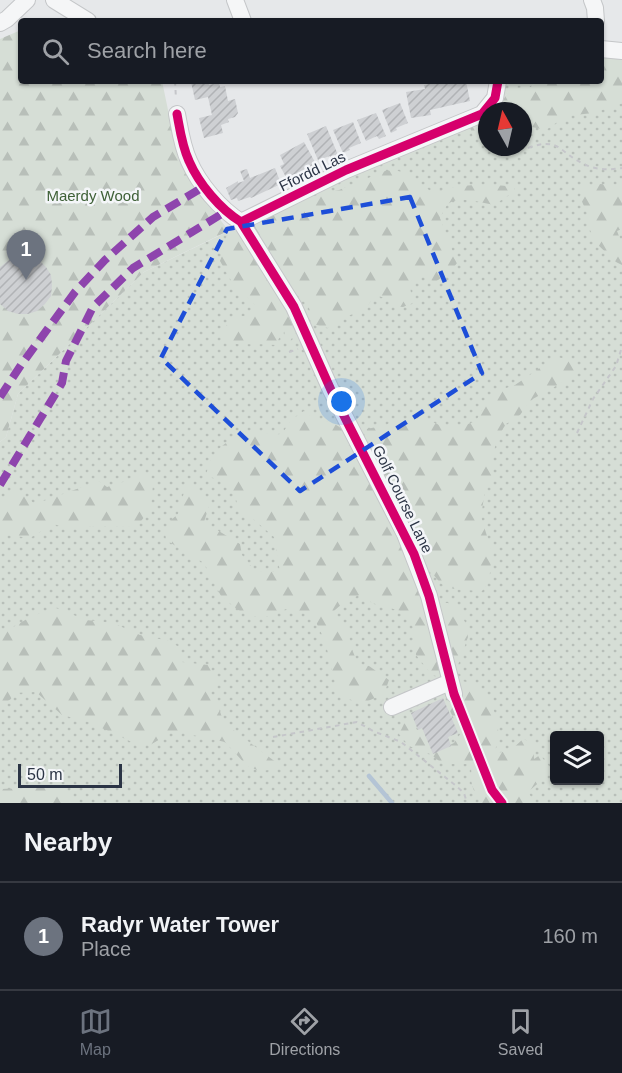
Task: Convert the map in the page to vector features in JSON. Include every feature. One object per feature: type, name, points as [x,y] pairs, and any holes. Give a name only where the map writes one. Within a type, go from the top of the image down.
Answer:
[{"type":"street","points":[[0,23],[27,0]]},
{"type":"street","points":[[54,0],[83,18]]},
{"type":"street","points":[[235,0],[242,18]]},
{"type":"street","points":[[592,0],[595,18]]},
{"type":"street","points":[[604,49],[622,51]]},
{"type":"street","name":"Ffordd Las","points":[[241,222],[356,166],[482,114],[495,98],[497,84]]},
{"type":"street","points":[[177,114],[184,148],[190,163],[225,212],[241,222]]},
{"type":"street","name":"Golf Course Lane","points":[[241,222],[294,307],[331,390],[405,534],[429,596],[452,688]]},
{"type":"street","points":[[392,707],[452,688]]},
{"type":"path","points":[[175,84],[177,114]]},
{"type":"path","points":[[532,147],[550,143],[584,164],[600,169],[622,168]]},
{"type":"path","points":[[577,433],[593,399],[610,376],[621,350]]},
{"type":"path","points":[[452,688],[492,790],[502,803]]},
{"type":"path","points":[[273,737],[357,722],[400,742],[464,793],[467,803]]},
{"type":"highlighted area","points":[[410,197],[482,373],[300,491],[161,358],[227,229]]},
{"type":"green space","name":"Maerdy Wood","points":[[18,31],[18,84],[163,84],[178,158],[196,189],[229,231],[247,230],[301,199],[339,190],[385,171],[395,170],[408,174],[433,193],[463,186],[484,185],[514,187],[515,191],[494,205],[464,200],[448,204],[440,218],[457,263],[450,272],[435,282],[421,276],[409,282],[413,303],[403,307],[392,306],[389,299],[378,296],[363,311],[347,316],[328,328],[312,321],[306,302],[285,281],[294,335],[290,341],[285,339],[284,327],[276,345],[223,342],[221,336],[231,317],[247,316],[259,309],[233,284],[220,261],[228,231],[144,272],[18,394],[6,437],[0,442],[0,39]]},
{"type":"green space","points":[[622,53],[622,103],[593,113],[566,116],[546,130],[532,127],[532,102],[502,102],[510,88],[531,87],[534,84],[604,84],[604,56]]},
{"type":"green space","points":[[622,65],[622,803],[0,803],[0,442],[6,437],[18,394],[144,272],[229,231],[247,230],[350,174],[478,123],[478,156],[532,156],[532,108],[593,84],[604,84],[604,79]]},
{"type":"green space","points":[[505,84],[534,84],[531,87],[510,89],[503,100]]},
{"type":"green space","points":[[478,121],[478,139],[473,137],[470,127]]},
{"type":"green space","points":[[599,184],[622,185],[622,229],[617,231],[622,244],[622,265],[597,244],[590,230],[587,213],[580,197],[583,187],[595,188]]},
{"type":"green space","points":[[556,357],[573,360],[579,373],[531,400],[520,415],[506,424],[497,438],[493,456],[493,474],[485,490],[481,517],[492,552],[489,582],[482,591],[449,588],[436,578],[414,544],[365,447],[367,429],[386,425],[396,419],[430,421],[444,427],[460,427],[476,421],[484,406],[497,391],[515,385]]},
{"type":"green space","points":[[304,411],[312,417],[338,426],[350,437],[438,603],[448,603],[459,611],[465,622],[468,637],[457,668],[440,677],[432,675],[416,655],[413,627],[404,612],[372,603],[360,595],[348,600],[335,610],[332,613],[334,619],[348,630],[351,647],[358,664],[369,666],[389,680],[384,694],[361,704],[349,699],[337,690],[325,641],[314,618],[286,609],[272,616],[251,616],[238,610],[221,596],[204,563],[166,540],[165,531],[170,521],[178,514],[186,485],[199,491],[210,503],[204,522],[240,544],[242,555],[255,571],[280,572],[274,537],[238,506],[234,493],[225,481],[206,476],[214,454],[232,439],[247,431],[282,434],[291,420]]},
{"type":"green space","points":[[141,471],[153,480],[152,495],[148,511],[136,527],[98,526],[72,529],[53,524],[30,538],[0,534],[0,502],[13,492],[22,494],[35,504],[99,481],[107,487],[126,481]]},
{"type":"green space","points":[[56,608],[86,620],[113,623],[140,635],[169,641],[179,647],[182,662],[208,665],[216,678],[216,687],[206,691],[217,703],[224,723],[277,763],[278,769],[260,771],[247,766],[225,742],[174,731],[150,745],[136,744],[89,722],[62,715],[36,692],[13,693],[11,699],[0,706],[0,632],[3,633],[32,616]]},
{"type":"green space","points":[[460,681],[468,682],[482,691],[495,712],[498,738],[495,753],[510,751],[523,739],[533,743],[534,759],[540,755],[549,766],[544,778],[528,792],[535,803],[481,803],[472,786],[470,764],[443,764],[430,754],[409,746],[399,734],[404,724],[412,717],[417,730],[422,728],[433,753],[454,743],[461,733],[448,707],[448,693]]},
{"type":"green space","points":[[57,787],[72,798],[71,803],[0,803],[0,789]]},
{"type":"building","points":[[191,84],[219,84],[220,87],[225,86],[228,101],[235,99],[238,113],[235,117],[228,119],[229,122],[221,125],[223,133],[204,138],[199,118],[212,115],[208,97],[195,100]]},
{"type":"building","points":[[467,84],[470,101],[430,110],[431,115],[411,118],[406,92],[425,89],[424,85]]},
{"type":"building","points":[[400,103],[408,123],[391,133],[382,110]]},
{"type":"building","points":[[376,113],[386,136],[379,139],[377,136],[366,141],[357,120]]},
{"type":"building","points":[[353,122],[361,143],[343,153],[333,130]]},
{"type":"building","points":[[326,126],[338,155],[331,159],[330,156],[318,160],[307,134]]},
{"type":"building","points":[[304,142],[316,164],[288,181],[280,166],[284,164],[280,155]]},
{"type":"building","points":[[275,168],[281,184],[251,198],[231,200],[226,188],[238,181],[238,183],[244,181],[240,171],[247,169],[250,178]]},
{"type":"building","points":[[22,256],[40,261],[51,275],[51,296],[37,311],[28,314],[8,311],[0,304],[0,267],[13,257]]},
{"type":"building","points":[[443,698],[458,733],[448,737],[451,746],[433,754],[422,728],[418,730],[411,713]]},
{"type":"waterway","points":[[369,776],[392,803]]},
{"type":"marked path","points":[[0,397],[75,292],[105,260],[153,217],[205,186]]},
{"type":"marked path","points":[[0,485],[62,383],[66,361],[93,307],[133,268],[225,212]]},
{"type":"cycle path","points":[[177,114],[185,150],[198,178],[218,203],[241,222],[346,170],[482,114],[495,98],[497,84]]},
{"type":"cycle path","points":[[241,222],[294,307],[331,390],[414,554],[429,596],[454,694],[492,790],[502,803]]},
{"type":"place","name":"Radyr Water Tower","points":[[26,280]]}]
